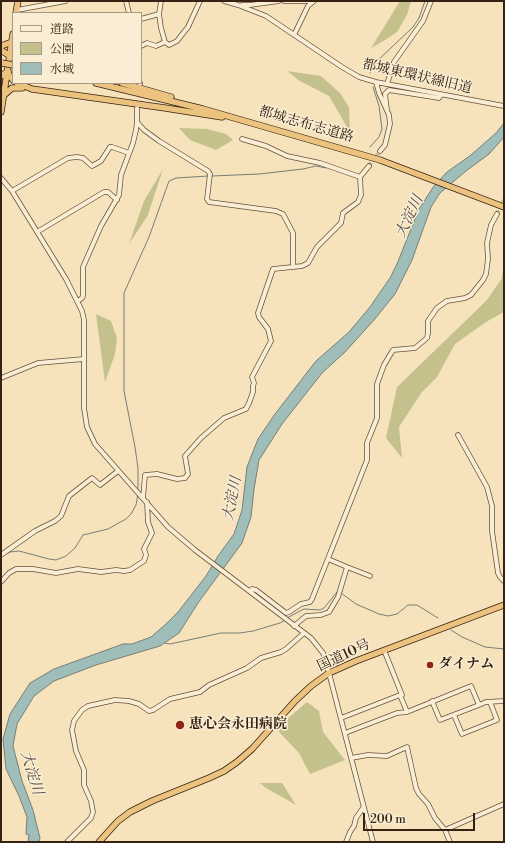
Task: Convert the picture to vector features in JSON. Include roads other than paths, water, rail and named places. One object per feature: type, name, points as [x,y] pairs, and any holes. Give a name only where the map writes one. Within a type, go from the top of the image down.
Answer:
[{"type":"highway","points":[[16,12],[18,1]]},
{"type":"highway","points":[[1,46],[12,42]]},
{"type":"highway","points":[[12,42],[9,75],[12,79]]},
{"type":"highway","points":[[1,50],[10,56]]},
{"type":"highway","points":[[1,63],[11,66]]},
{"type":"highway","points":[[1,76],[11,66]]},
{"type":"highway","points":[[1,112],[11,66]]},
{"type":"highway","points":[[20,84],[32,89]]},
{"type":"highway","name":"都城志布志道路","points":[[100,84],[255,123],[380,160],[422,174],[504,207]]},
{"type":"highway","points":[[125,84],[255,123]]},
{"type":"highway","points":[[1,88],[4,95]]},
{"type":"highway","points":[[4,95],[12,88],[32,89],[165,108],[255,123]]},
{"type":"highway","name":"国道10号","points":[[99,842],[118,821],[130,812],[152,801],[209,778],[237,762],[252,749],[295,701],[311,686],[329,673],[384,650],[504,605]]},
{"type":"street","points":[[16,12],[66,1]]},
{"type":"street","points":[[126,1],[129,12]]},
{"type":"street","points":[[161,1],[159,14],[165,42]]},
{"type":"street","points":[[165,42],[169,45],[177,41],[188,28],[200,1]]},
{"type":"street","name":"都城東環状線旧道","points":[[224,1],[266,16],[352,73],[376,82],[504,106]]},
{"type":"street","points":[[238,5],[279,1]]},
{"type":"street","points":[[284,1],[313,1]]},
{"type":"street","points":[[294,35],[308,6],[313,1]]},
{"type":"street","points":[[387,84],[394,62],[423,21],[431,1]]},
{"type":"street","points":[[142,19],[159,14]]},
{"type":"street","points":[[142,46],[147,43],[156,46],[165,42]]},
{"type":"street","points":[[376,82],[379,93],[389,115],[390,127],[385,145],[380,151]]},
{"type":"street","points":[[387,110],[385,94],[389,90],[440,98],[441,95]]},
{"type":"street","points":[[78,301],[83,296],[83,267],[101,226],[119,195],[121,175],[129,153],[137,122],[137,108]]},
{"type":"street","points":[[137,122],[144,130],[159,141],[208,171],[210,174],[207,199],[209,202],[276,211],[283,214],[293,233],[293,266]]},
{"type":"street","points":[[242,139],[266,146],[287,156],[320,163],[360,177]]},
{"type":"street","points":[[12,191],[68,158],[83,158],[92,166],[101,161],[110,147],[129,153]]},
{"type":"street","points":[[141,497],[145,475],[157,474],[177,479],[185,478],[188,474],[185,456],[201,438],[224,418],[246,409],[253,392],[254,383],[252,377],[271,340],[268,329],[259,317],[258,313],[272,269],[302,266],[308,263],[317,247],[341,223],[343,213],[358,202],[361,195],[360,177],[369,166]]},
{"type":"street","points":[[1,178],[12,191],[37,232],[78,301],[82,311],[84,320],[84,408],[87,427],[95,444],[168,527],[210,562],[304,633],[320,648],[329,673],[373,842]]},
{"type":"street","points":[[37,232],[104,192],[108,192],[117,200]]},
{"type":"street","points":[[249,591],[252,589],[256,590],[284,612],[289,612],[301,604],[310,602],[312,599],[367,460],[367,443],[377,418],[377,384],[384,365],[393,350],[415,348],[427,338],[428,320],[436,308],[447,302],[471,295],[483,280],[486,274],[488,260],[487,243],[491,225],[497,214]]},
{"type":"street","points":[[1,378],[38,363],[84,359]]},
{"type":"street","points":[[458,435],[487,487],[492,506],[492,531],[498,574],[504,580]]},
{"type":"street","points":[[1,555],[35,531],[55,521],[61,516],[70,496],[92,478],[100,485],[118,471]]},
{"type":"street","points":[[1,582],[16,568],[56,573],[78,569],[101,572],[116,570],[124,572],[130,570],[144,561],[146,556],[144,549],[152,533],[148,522],[147,502]]},
{"type":"street","points":[[328,559],[370,576]]},
{"type":"street","points":[[294,626],[306,616],[321,615],[329,612],[338,597],[347,567]]},
{"type":"street","points":[[67,842],[91,818],[93,812],[91,801],[84,785],[84,770],[76,751],[72,730],[74,721],[82,710],[88,706],[115,700],[129,701],[139,704],[149,711],[153,710],[170,699],[200,692],[208,685],[246,668],[260,658],[281,652],[304,633]]},
{"type":"street","points":[[384,650],[402,695],[400,696],[407,712]]},
{"type":"street","points":[[344,733],[397,713],[407,712],[471,686],[479,705]]},
{"type":"street","points":[[341,718],[400,696]]},
{"type":"street","points":[[432,702],[440,720],[479,705],[490,702],[504,701]]},
{"type":"street","points":[[454,715],[462,734],[497,720],[490,702]]},
{"type":"street","points":[[351,758],[368,755],[387,756],[406,747],[416,788],[428,804],[435,818],[445,830],[450,842]]},
{"type":"street","points":[[445,830],[504,804]]},
{"type":"street","points":[[346,842],[354,826],[356,818],[363,808]]},
{"type":"water","points":[[504,123],[504,137],[489,154],[440,193],[431,207],[412,260],[395,294],[345,352],[322,373],[282,424],[259,460],[251,517],[242,543],[198,603],[179,633],[160,646],[96,665],[54,681],[34,696],[17,724],[13,746],[22,781],[33,810],[40,838],[39,842],[28,842],[29,835],[26,834],[27,817],[6,769],[3,739],[10,714],[30,683],[54,669],[123,644],[132,644],[151,637],[178,612],[206,576],[234,534],[242,510],[247,467],[258,439],[275,414],[316,361],[349,332],[370,307],[390,278],[419,209],[434,186],[447,172],[471,155],[496,133]]},
{"type":"waterway","points":[[370,73],[375,63],[413,27],[419,18],[425,1]]},
{"type":"waterway","points":[[370,147],[379,137],[382,129],[379,106],[373,87]]},
{"type":"waterway","points":[[212,176],[259,174],[316,166],[326,168]]},
{"type":"waterway","points":[[138,491],[138,468],[124,391],[124,293],[149,237],[169,181],[176,178],[208,176]]},
{"type":"waterway","points":[[4,555],[10,552],[19,551],[56,560],[66,556],[75,548],[83,535],[108,529],[126,519],[136,505],[138,494]]},
{"type":"waterway","points":[[287,618],[304,609],[320,610],[324,608],[337,592]]},
{"type":"waterway","points":[[341,593],[356,604],[379,614],[388,616],[397,614],[408,605],[417,605],[438,618]]},
{"type":"waterway","points":[[165,643],[170,644],[221,633],[253,631],[280,623],[285,620]]},
{"type":"waterway","points":[[451,630],[462,637],[485,647],[504,649]]},
{"type":"tunnel","points":[[369,166],[380,151]]},
{"type":"tunnel","points":[[497,214],[504,200]]},
{"type":"place","name":"ダイナム","points":[[430,665]]},
{"type":"place","name":"恵心会永田病院","points":[[180,725]]},
{"type":"water label","name":"大淀川","points":[[410,217]]},
{"type":"water label","name":"大淀川","points":[[233,499]]},
{"type":"water label","name":"大淀川","points":[[31,773]]}]
